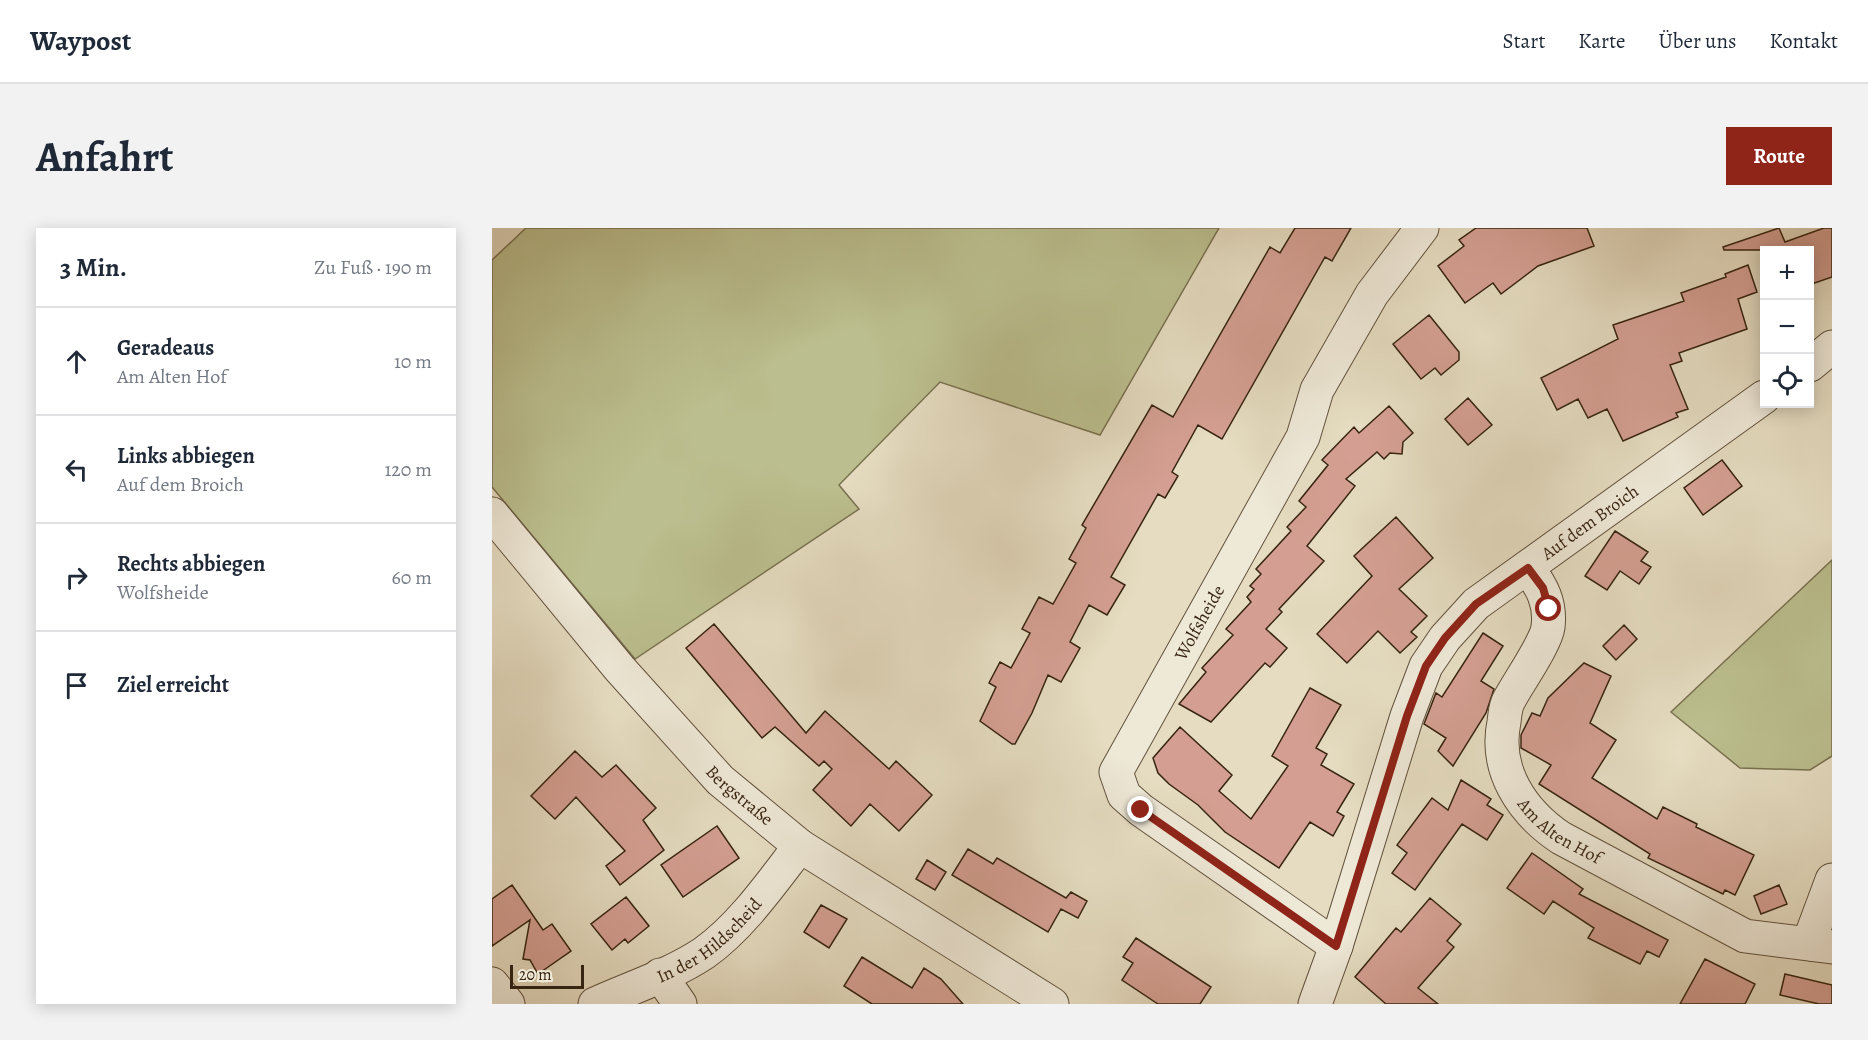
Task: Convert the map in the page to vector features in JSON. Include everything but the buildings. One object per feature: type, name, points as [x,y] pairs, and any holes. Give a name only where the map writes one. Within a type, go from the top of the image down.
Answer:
[{"type":"street","name":"Wolfsheide","points":[[1336,946],[1141,810],[1124,795],[1116,772],[1302,437],[1322,380],[1372,294],[1422,228]]},
{"type":"street","points":[[1814,361],[1832,347]]},
{"type":"street","name":"Auf dem Broich","points":[[1315,1004],[1336,946],[1407,716],[1426,666],[1445,638],[1476,604],[1760,400]]},
{"type":"street","name":"Bergstraße","points":[[492,513],[672,730],[720,780],[800,846],[1052,1004]]},
{"type":"street","name":"Am Alten Hof","points":[[1528,568],[1543,588],[1549,609],[1548,630],[1507,704],[1501,738],[1504,769],[1520,800],[1542,825],[1561,838],[1745,936],[1821,946]]},
{"type":"street","name":"In der Hildscheid","points":[[594,1004],[660,975],[704,952],[738,922],[800,846]]},
{"type":"street","points":[[1821,946],[1813,931],[1832,880]]},
{"type":"street","points":[[660,975],[680,1004]]},
{"type":"street","points":[[492,984],[508,1004]]},
{"type":"green space","points":[[526,228],[1219,228],[1100,435],[940,382],[839,485],[859,509],[635,659],[492,487],[492,260]]},
{"type":"green space","points":[[1832,560],[1832,756],[1810,770],[1740,768],[1671,712]]},
{"type":"route","points":[[1141,810],[1336,946],[1407,716],[1426,666],[1445,638],[1476,604],[1528,568],[1543,588],[1549,609]]}]
